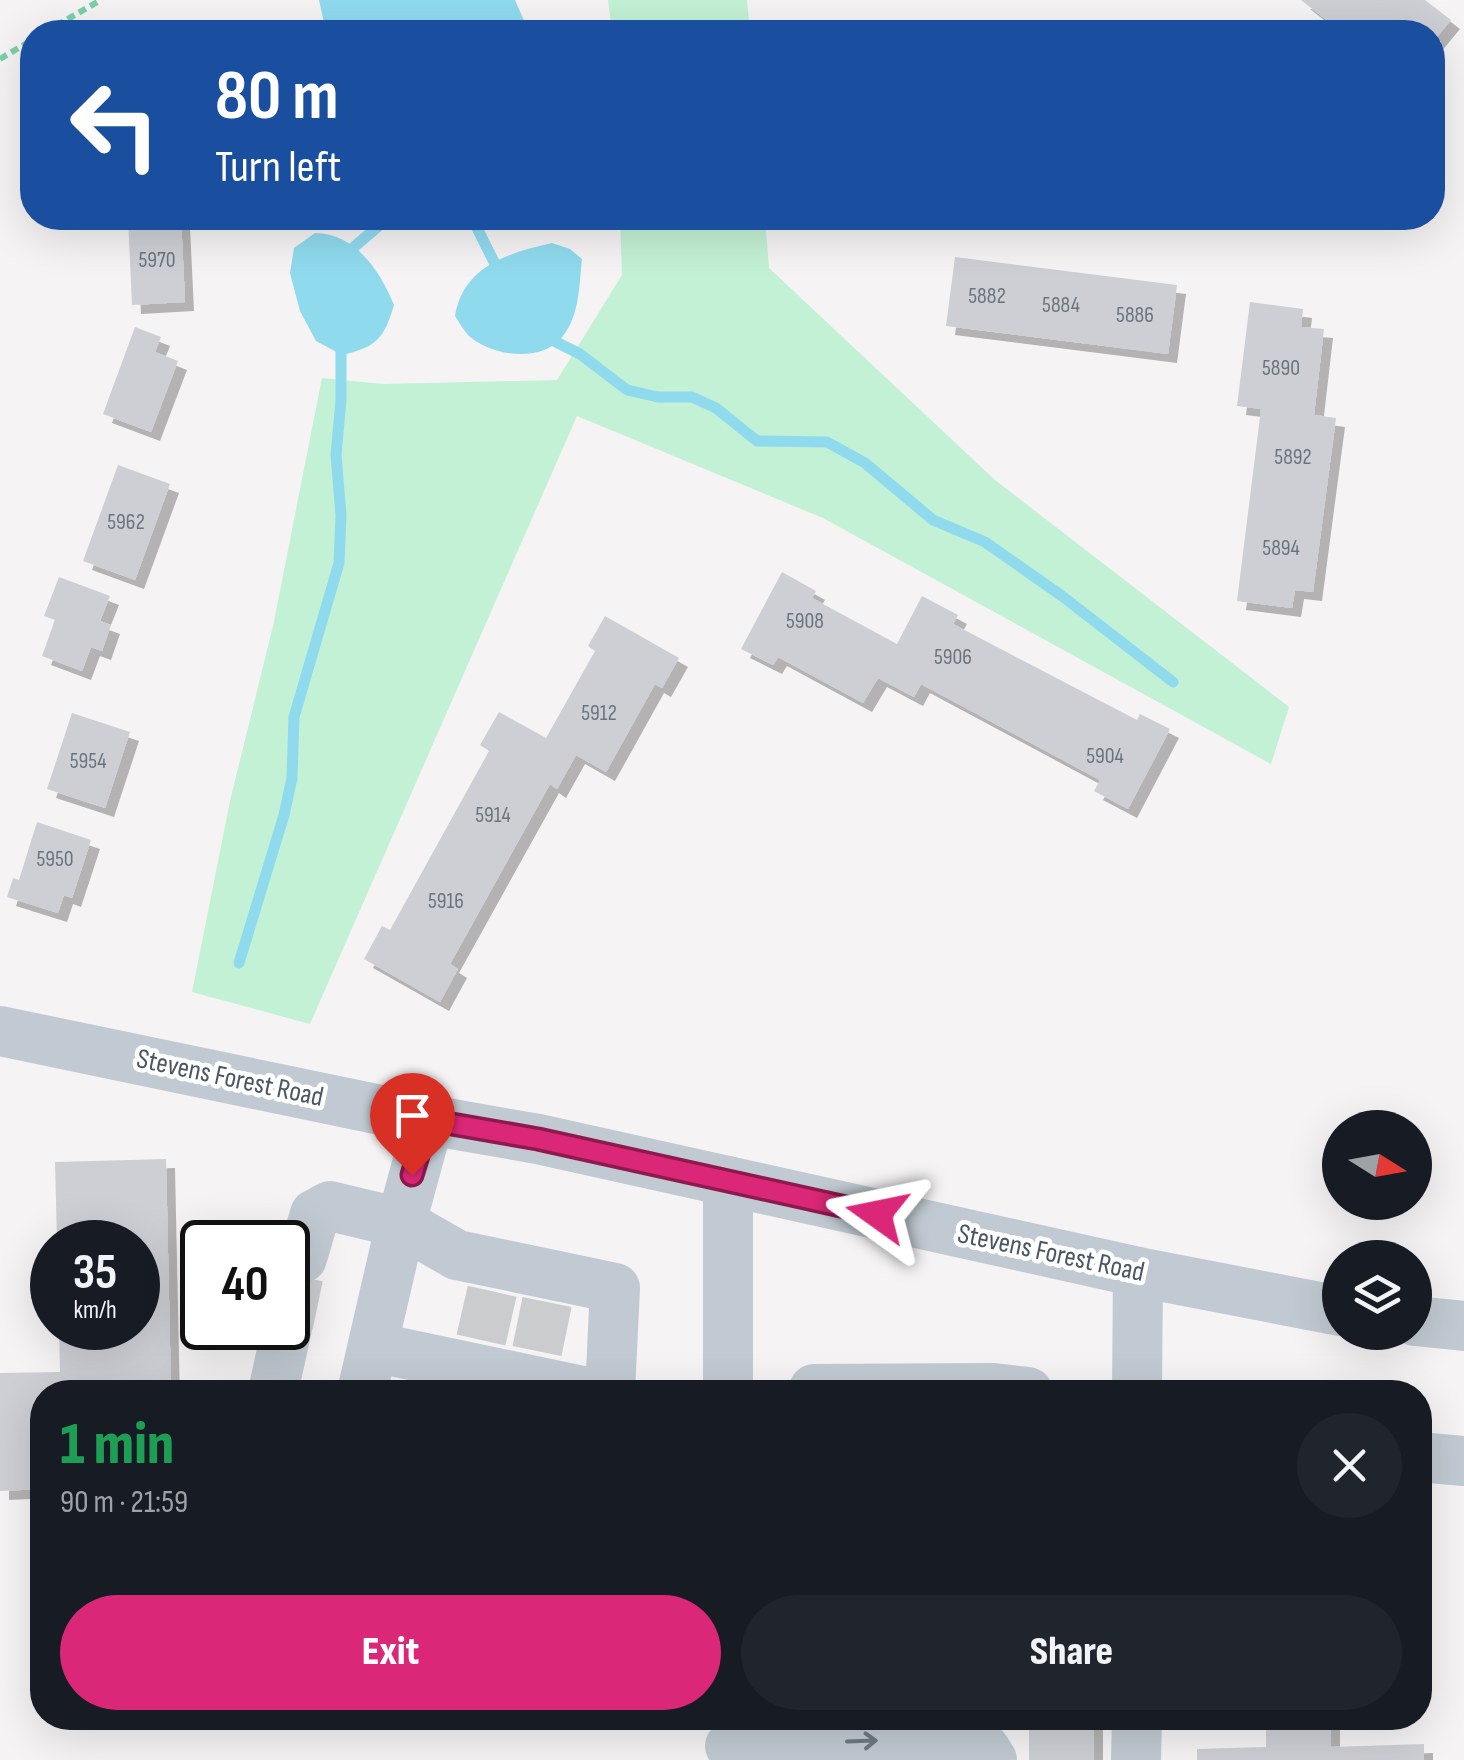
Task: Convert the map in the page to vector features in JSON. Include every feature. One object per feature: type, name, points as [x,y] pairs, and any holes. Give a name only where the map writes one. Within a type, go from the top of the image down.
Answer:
[{"type":"street","name":"Stevens Forest Road","points":[[0,1031],[538,1139],[1138,1272],[1322,1308]]},
{"type":"street","points":[[429,1120],[400,1223],[367,1370],[478,1355],[534,1366],[563,1380]]},
{"type":"street","points":[[728,1181],[728,1380]]},
{"type":"street","points":[[310,1231],[315,1214],[330,1206],[400,1223],[457,1255],[496,1271],[551,1282],[616,1288],[611,1380]]},
{"type":"street","points":[[1137,1380],[1138,1272]]},
{"type":"street","points":[[1432,1323],[1464,1326]]},
{"type":"street","points":[[276,1380],[282,1350]]},
{"type":"street","points":[[1432,1458],[1464,1461]]},
{"type":"street","points":[[1136,1730],[1136,1760]]},
{"type":"street","points":[[730,1741],[953,1737],[985,1749],[992,1760]]},
{"type":"path","points":[[66,20],[100,0]]},
{"type":"green space","points":[[608,0],[747,0],[749,20],[610,20]]},
{"type":"green space","points":[[620,230],[766,230],[769,268],[995,480],[1289,707],[1271,764],[823,518],[577,416],[310,1024],[192,992],[230,801],[273,626],[322,378],[383,384],[557,380],[622,275]]},
{"type":"water","points":[[319,0],[515,0],[524,20],[323,20]]},
{"type":"water","points":[[315,233],[342,239],[364,256],[394,305],[382,334],[363,349],[342,355],[316,341],[300,311],[290,273],[294,248]]},
{"type":"water","points":[[552,243],[570,249],[582,259],[576,309],[563,336],[543,350],[517,354],[491,349],[469,336],[455,316],[467,285],[504,257]]},
{"type":"building","points":[[1301,0],[1425,0],[1451,20],[1445,27],[1445,20],[1327,20]]},
{"type":"building","points":[[129,230],[182,230],[185,302],[132,305]]},
{"type":"building","points":[[955,257],[1177,285],[1168,354],[946,326]]},
{"type":"building","points":[[1250,302],[1303,309],[1301,327],[1324,329],[1314,415],[1336,418],[1313,592],[1295,590],[1292,608],[1237,601],[1261,409],[1237,406]]},
{"type":"building","points":[[135,327],[161,337],[155,352],[178,361],[151,432],[103,414]]},
{"type":"building","points":[[118,465],[170,484],[135,580],[83,561]]},
{"type":"building","points":[[782,572],[816,591],[812,598],[897,644],[922,596],[958,615],[953,624],[1137,720],[1140,714],[1170,729],[1128,809],[1094,791],[1100,780],[921,684],[914,697],[878,678],[863,703],[778,657],[773,665],[741,649]]},
{"type":"building","points":[[59,577],[110,596],[100,621],[111,625],[102,651],[91,647],[82,671],[42,656],[55,620],[44,616]]},
{"type":"building","points":[[605,616],[679,658],[662,688],[655,684],[606,772],[576,755],[557,789],[550,784],[450,964],[458,969],[440,1002],[364,959],[382,926],[390,930],[489,751],[480,745],[499,712],[546,738],[595,651],[588,646]]},
{"type":"building","points":[[72,713],[130,732],[105,808],[47,789]]},
{"type":"building","points":[[37,822],[91,840],[72,898],[64,895],[58,913],[7,897],[13,878],[19,880]]},
{"type":"building","points":[[166,1159],[171,1380],[30,1380],[30,1490],[0,1491],[0,1373],[60,1372],[60,1350],[160,1350],[160,1220],[56,1220],[55,1162]]},
{"type":"building","points":[[1029,1730],[1094,1730],[1094,1760],[1029,1760]]},
{"type":"building","points":[[1266,1730],[1331,1730],[1331,1747],[1424,1744],[1424,1760],[1197,1760],[1197,1749],[1266,1747]]},
{"type":"waterway","points":[[351,259],[354,247],[374,230]]},
{"type":"waterway","points":[[478,230],[499,272]]},
{"type":"waterway","points":[[548,334],[627,390],[658,397],[692,397],[716,408],[757,441],[827,442],[865,463],[933,520],[985,542],[1173,682]]},
{"type":"waterway","points":[[239,963],[284,815],[292,778],[294,717],[339,563],[341,515],[336,455],[341,341]]},
{"type":"tunnel","points":[[481,1340],[495,1279]]},
{"type":"tunnel","points":[[537,1351],[550,1288]]},
{"type":"route","points":[[412,1175],[429,1120],[538,1139],[877,1214]]}]
